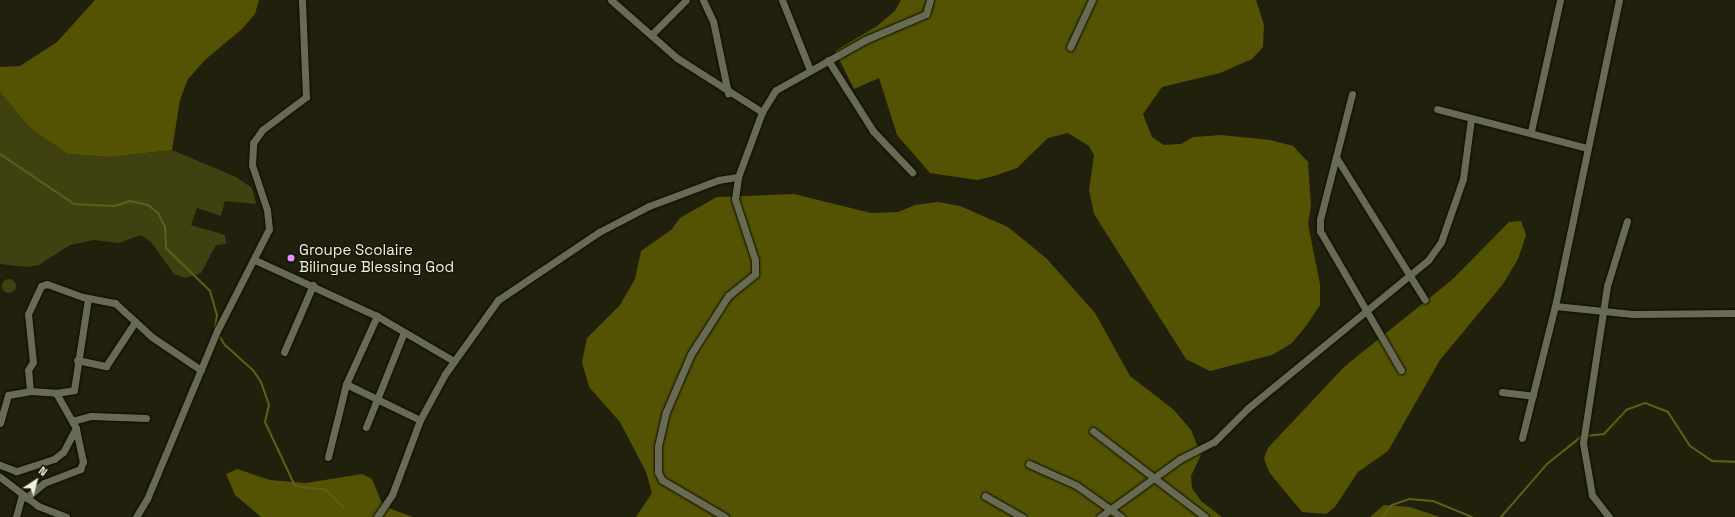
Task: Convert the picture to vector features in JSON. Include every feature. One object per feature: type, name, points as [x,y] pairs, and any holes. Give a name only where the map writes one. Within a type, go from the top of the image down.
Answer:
[{"type":"street","points":[[136,517],[145,504],[217,331],[255,260],[269,230],[267,210],[252,165],[253,143],[262,130],[306,97],[302,0]]},
{"type":"street","points":[[651,35],[686,0]]},
{"type":"street","points":[[703,0],[713,21],[728,93]]},
{"type":"street","points":[[782,0],[810,70]]},
{"type":"street","points":[[725,517],[662,480],[658,472],[658,446],[666,412],[691,354],[728,296],[755,274],[755,260],[735,199],[738,177],[762,112],[776,90],[828,60],[926,14],[930,0]]},
{"type":"street","points":[[1070,47],[1092,0]]},
{"type":"street","points":[[1531,131],[1560,0]]},
{"type":"street","points":[[1522,438],[1555,306],[1619,0]]},
{"type":"street","points":[[614,1],[677,58],[728,93],[762,112]]},
{"type":"street","points":[[828,60],[873,131],[912,172]]},
{"type":"street","points":[[1352,94],[1320,220],[1320,231],[1366,313],[1401,370]]},
{"type":"street","points":[[1437,109],[1472,119],[1531,131],[1587,148]]},
{"type":"street","points":[[1100,517],[1110,508],[1155,477],[1214,442],[1327,341],[1366,313],[1409,276],[1436,250],[1445,232],[1463,179],[1472,119]]},
{"type":"street","points":[[1336,157],[1425,300]]},
{"type":"street","points":[[377,517],[392,495],[420,420],[454,361],[498,300],[599,232],[681,192],[738,177]]},
{"type":"street","points":[[1609,517],[1592,495],[1583,443],[1600,346],[1603,311],[1627,221]]},
{"type":"street","points":[[255,260],[313,285],[377,316],[454,361]]},
{"type":"street","points":[[30,391],[28,370],[33,362],[28,314],[41,286],[56,284],[88,298],[115,303],[135,322],[202,370]]},
{"type":"street","points":[[284,352],[313,285]]},
{"type":"street","points":[[0,423],[0,414],[8,395],[30,391],[56,393],[74,390],[77,360],[88,298]]},
{"type":"street","points":[[1555,306],[1603,311],[1735,313]]},
{"type":"street","points":[[328,457],[346,384],[377,316]]},
{"type":"street","points":[[77,360],[106,366],[135,322]]},
{"type":"street","points":[[366,427],[376,398],[404,332]]},
{"type":"street","points":[[346,384],[420,420]]},
{"type":"street","points":[[1502,392],[1533,396]]},
{"type":"street","points":[[16,517],[24,497],[44,483],[80,469],[83,462],[76,428],[56,393]]},
{"type":"street","points":[[72,421],[91,416],[146,418]]},
{"type":"street","points":[[0,465],[16,471],[54,459],[63,452],[76,428]]},
{"type":"street","points":[[1093,431],[1155,477],[1205,517]]},
{"type":"street","points":[[1029,464],[1076,485],[1121,517]]},
{"type":"street","points":[[0,477],[24,497],[62,516]]},
{"type":"street","points":[[985,496],[1022,517]]},
{"type":"shaded area","points":[[95,0],[259,0],[255,14],[242,29],[206,59],[188,79],[180,100],[172,150],[111,157],[67,154],[29,127],[0,92],[0,67],[20,66],[57,42]]},
{"type":"shaded area","points":[[901,0],[1256,0],[1264,25],[1263,47],[1252,59],[1220,73],[1162,87],[1143,114],[1152,137],[1164,145],[1181,144],[1193,137],[1221,135],[1270,140],[1293,146],[1308,162],[1311,207],[1308,224],[1320,284],[1320,305],[1292,343],[1272,355],[1210,371],[1186,359],[1094,214],[1089,190],[1094,155],[1089,146],[1068,133],[1048,138],[1017,168],[994,176],[977,180],[930,173],[897,135],[879,78],[854,89],[835,51],[877,26],[895,11]]},
{"type":"shaded area","points":[[0,92],[29,127],[67,154],[111,157],[172,150],[236,177],[252,188],[256,204],[225,201],[221,216],[197,208],[191,225],[225,235],[226,244],[216,245],[201,273],[186,278],[174,274],[151,242],[141,235],[119,243],[94,240],[70,245],[39,265],[28,267],[0,264]]},
{"type":"shaded area","points":[[794,194],[871,213],[898,212],[915,205],[938,202],[960,206],[1008,227],[1047,259],[1095,313],[1130,376],[1174,410],[1191,430],[1201,455],[1191,476],[1192,488],[1201,501],[1222,517],[636,517],[652,493],[646,472],[620,422],[589,387],[582,362],[587,338],[620,305],[635,279],[641,251],[671,230],[680,218],[717,197]]},
{"type":"shaded area","points":[[1521,221],[1526,235],[1518,259],[1503,284],[1440,360],[1388,451],[1358,472],[1335,507],[1326,514],[1302,512],[1269,472],[1264,458],[1268,448],[1344,367],[1453,279],[1509,222]]},
{"type":"shaded area","points":[[9,279],[14,281],[16,286],[14,291],[9,293],[4,291],[2,286],[4,281]]},
{"type":"shaded area","points":[[237,469],[270,480],[306,483],[362,474],[372,479],[383,506],[413,517],[261,517],[235,495],[226,474]]},
{"type":"shaded area","points":[[1384,505],[1410,507],[1440,517],[1370,517]]},
{"type":"waterway","points":[[0,154],[74,204],[115,206],[130,201],[148,205],[158,213],[165,227],[166,248],[210,291],[217,315],[215,328]]},
{"type":"waterway","points":[[218,334],[225,345],[253,370],[261,382],[269,405],[265,422],[295,486],[326,490],[343,507]]},
{"type":"waterway","points":[[1586,436],[1604,434],[1626,410],[1645,403],[1668,412],[1690,446],[1712,461],[1735,462]]},
{"type":"waterway","points":[[1501,517],[1547,464],[1582,436]]},
{"type":"waterway","points":[[1382,517],[1392,505],[1409,499],[1433,501],[1472,517]]},
{"type":"place","name":"Groupe Scolaire Bilingue Blessing God","points":[[291,258]]}]
